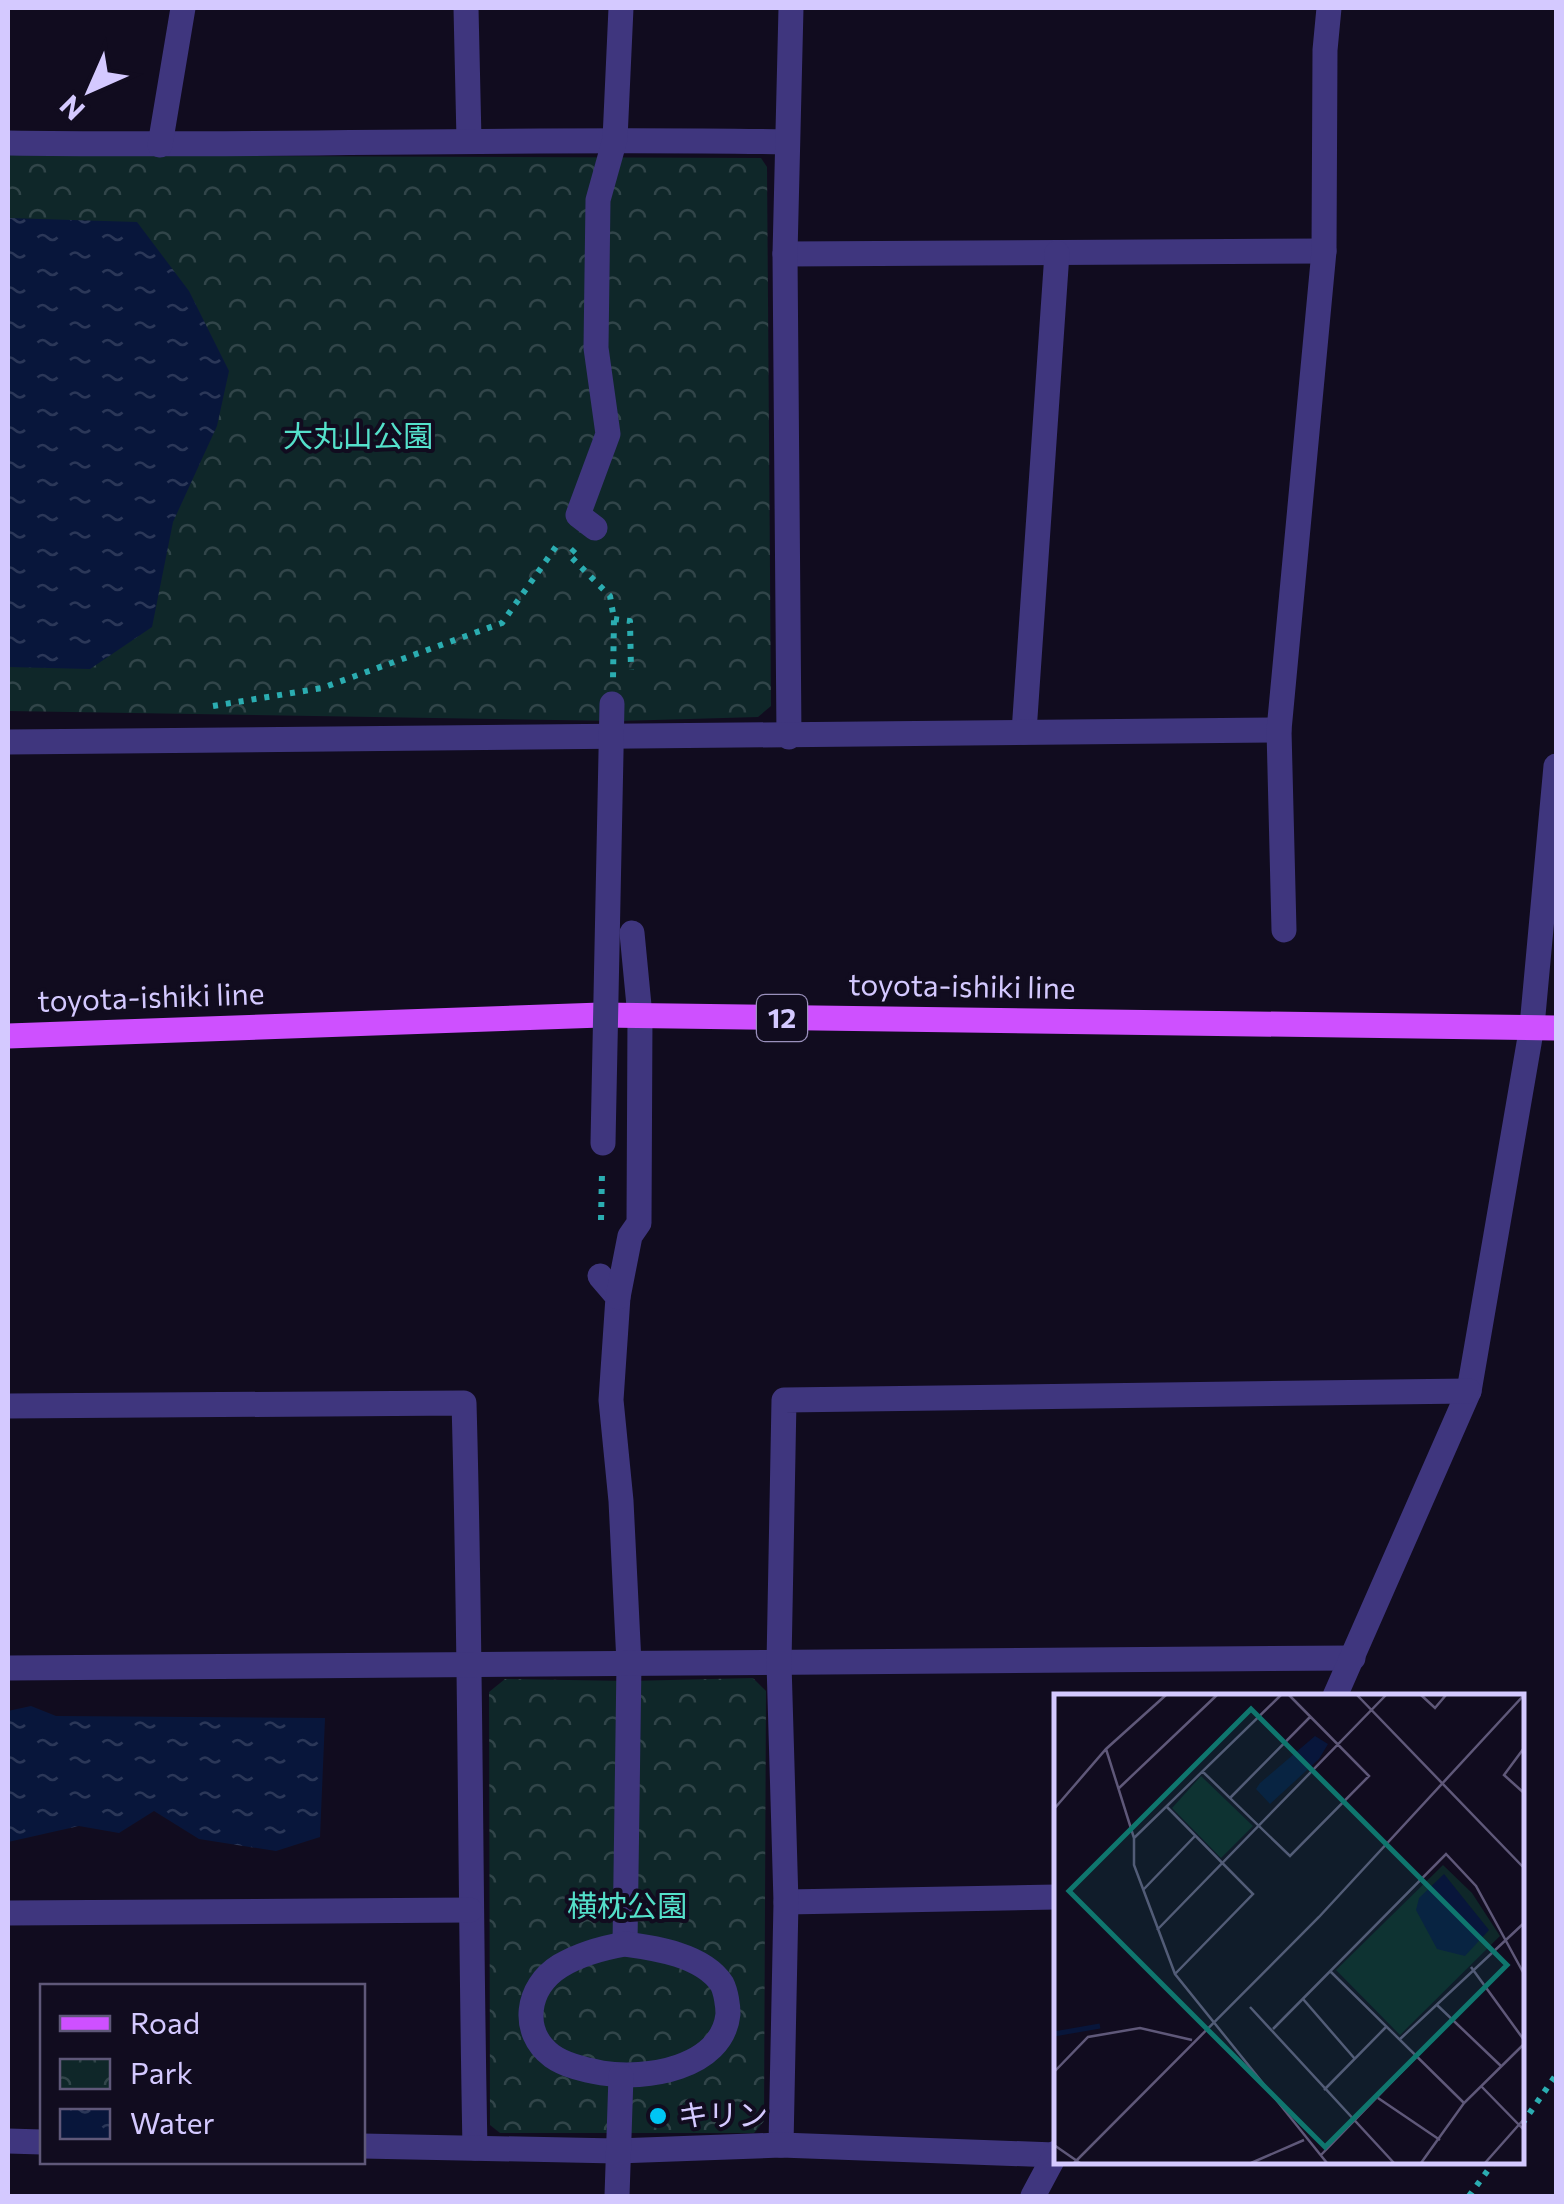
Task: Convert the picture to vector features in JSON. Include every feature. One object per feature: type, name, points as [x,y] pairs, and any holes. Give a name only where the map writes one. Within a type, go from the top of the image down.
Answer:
[{"type":"main road","name":"toyota-ishiki line","points":[[8,1036],[601,1015],[1544,1027]]},
{"type":"street","points":[[160,145],[182,8]]},
{"type":"street","points":[[466,8],[469,140]]},
{"type":"street","points":[[587,521],[608,434],[596,348],[598,200],[614,139],[621,8]]},
{"type":"street","points":[[789,736],[785,254],[791,8]]},
{"type":"street","points":[[1284,930],[1279,730],[1324,251],[1324,50],[1329,8]]},
{"type":"street","points":[[8,144],[614,139],[787,142]]},
{"type":"street","points":[[785,254],[1324,251]]},
{"type":"street","points":[[1024,732],[1057,253]]},
{"type":"street","points":[[602,1144],[612,704]]},
{"type":"street","points":[[8,742],[1279,730]]},
{"type":"street","points":[[1336,1694],[1469,1391],[1544,1027],[1556,766]]},
{"type":"street","points":[[624,1944],[629,1664],[621,1501],[611,1400],[618,1297],[630,1236],[639,1223],[640,1016],[632,932]]},
{"type":"street","points":[[600,1276],[618,1297]]},
{"type":"street","points":[[782,2145],[786,1902],[779,1663],[784,1400],[1469,1391]]},
{"type":"street","points":[[8,1406],[464,1402],[471,1664],[474,2148]]},
{"type":"street","points":[[8,1668],[1353,1658]]},
{"type":"street","points":[[786,1902],[1054,1897]]},
{"type":"street","points":[[8,1913],[470,1910]]},
{"type":"street","points":[[624,1944],[657,1948],[702,1967],[722,1984],[728,2008],[725,2029],[704,2052],[691,2062],[658,2073],[621,2076],[560,2062],[542,2048],[529,2015],[533,1999],[556,1968],[596,1950],[624,1944]]},
{"type":"street","points":[[617,2196],[621,2076]]},
{"type":"street","points":[[8,2142],[40,2142]]},
{"type":"street","points":[[365,2146],[618,2152],[782,2145],[1054,2154]]},
{"type":"street","points":[[1033,2196],[1054,2158]]},
{"type":"path","points":[[587,521],[569,555],[610,596],[614,620],[612,704]]},
{"type":"path","points":[[209,707],[322,688],[502,624],[587,521]]},
{"type":"path","points":[[614,620],[630,621],[631,670]]},
{"type":"path","points":[[601,1223],[602,1144]]},
{"type":"path","points":[[1524,2121],[1556,2075]]},
{"type":"path","points":[[1469,2196],[1493,2164]]},
{"type":"green space","name":"大丸山公園","points":[[8,155],[761,158],[767,167],[771,706],[758,717],[619,721],[8,711]]},
{"type":"green space","name":"横枕公園","points":[[753,1678],[766,1691],[764,2121],[754,2133],[500,2133],[490,2125],[489,1692],[505,1679]]},
{"type":"water","points":[[8,218],[137,222],[189,291],[229,371],[217,426],[173,522],[152,627],[90,669],[8,667]]},
{"type":"water","points":[[31,1706],[56,1716],[325,1718],[320,1837],[276,1851],[199,1839],[154,1811],[119,1833],[79,1826],[8,1842],[8,1711]]},
{"type":"place","name":"キリン","points":[[658,2116]]}]
